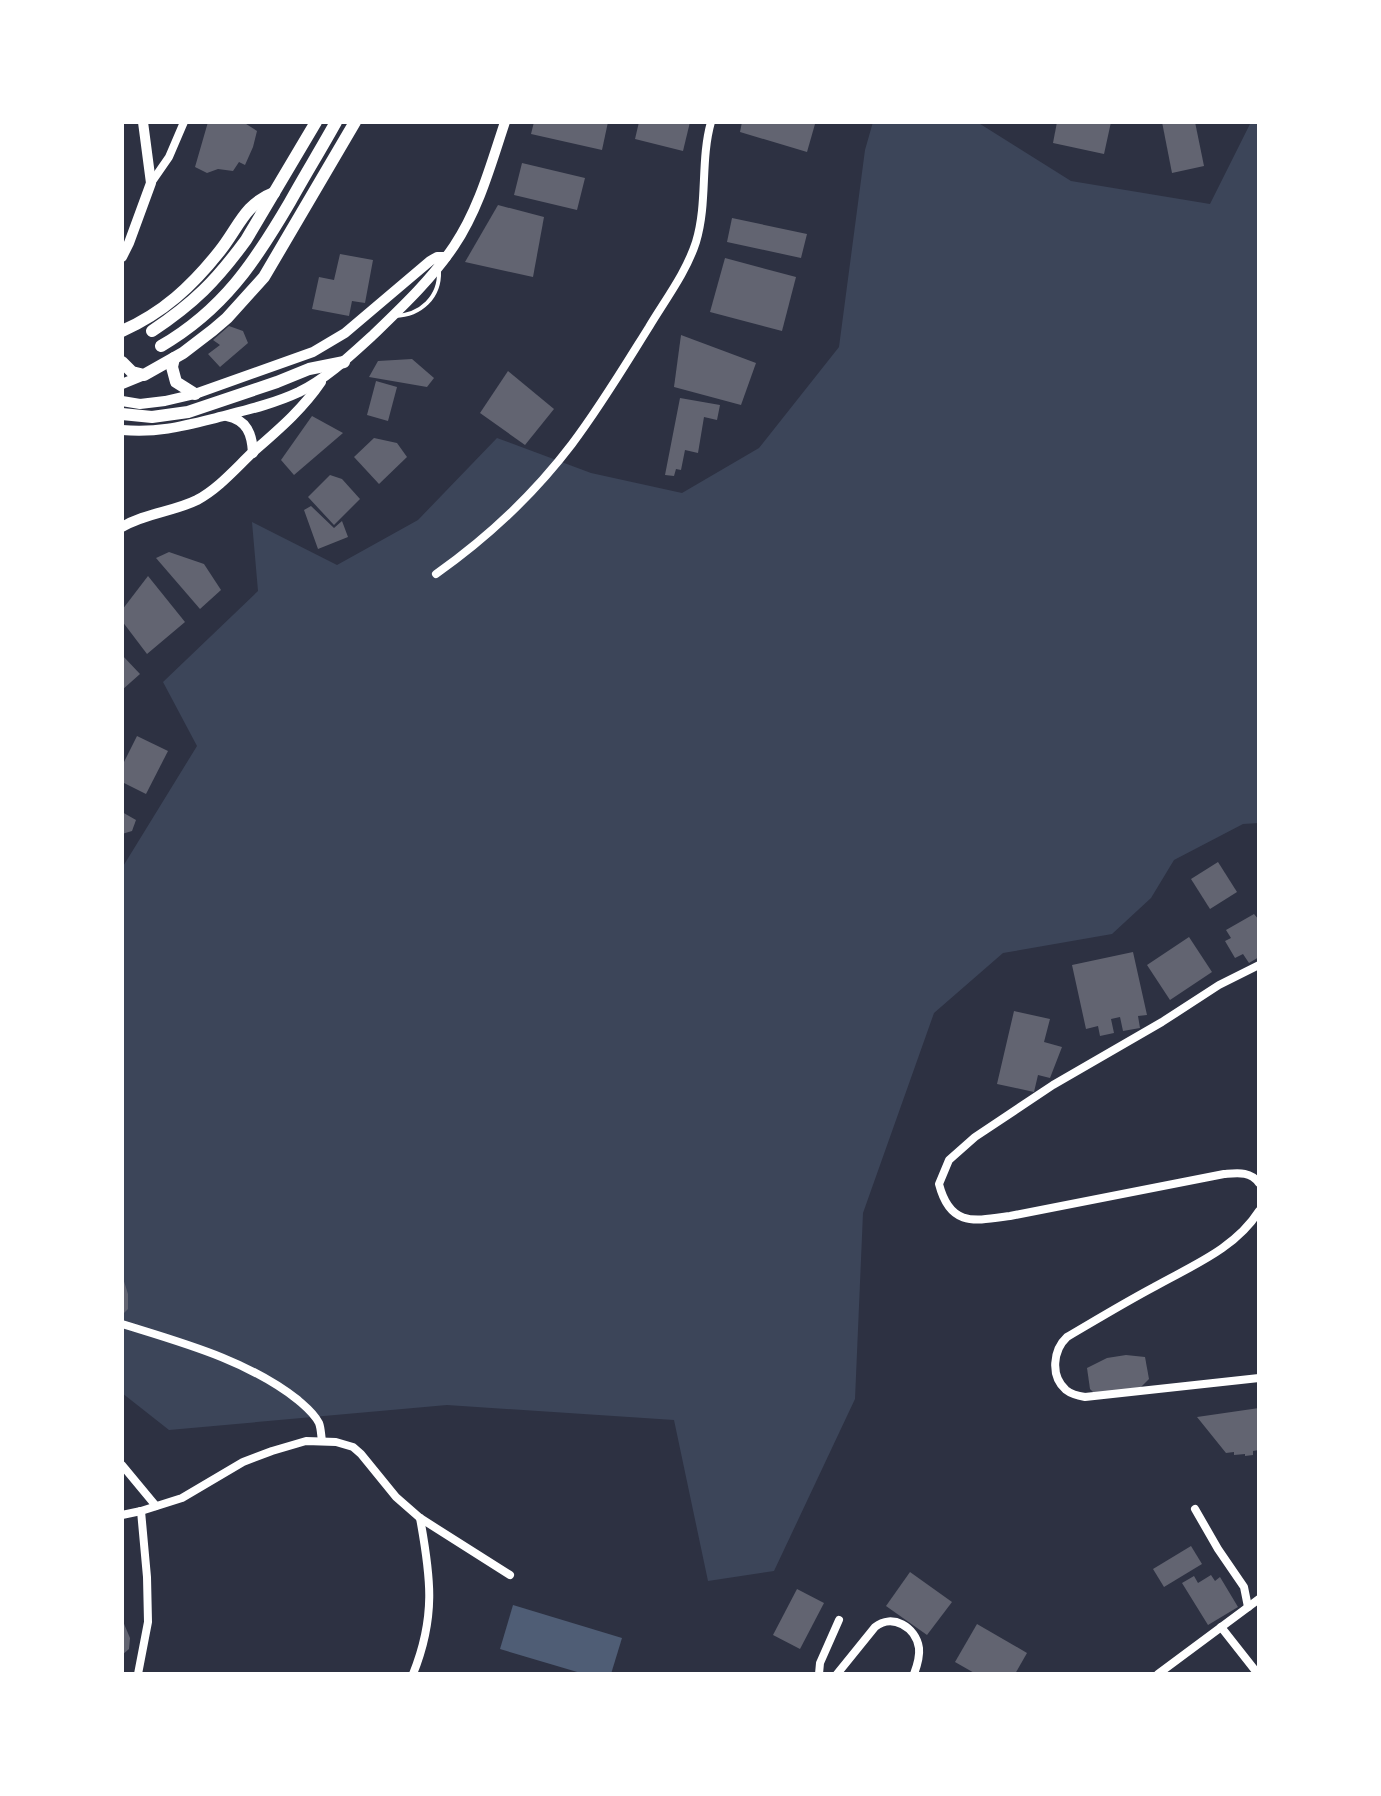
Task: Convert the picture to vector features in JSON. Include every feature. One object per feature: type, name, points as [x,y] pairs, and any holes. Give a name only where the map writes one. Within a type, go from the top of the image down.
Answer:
[{"type":"highway","points":[[152,331],[190,304],[211,284],[246,240],[316,122]]},
{"type":"highway","points":[[161,346],[187,330],[213,308],[256,258],[336,122]]},
{"type":"highway","points":[[122,362],[132,372],[144,375],[174,358],[220,324],[264,277],[355,122]]},
{"type":"highway","points":[[124,332],[176,299],[221,250],[253,204],[274,193]]},
{"type":"highway","points":[[174,358],[172,367],[176,382],[195,394]]},
{"type":"highway","points":[[122,414],[152,417],[188,412],[309,369],[344,362]]},
{"type":"street","points":[[143,122],[151,183]]},
{"type":"street","points":[[122,257],[151,183],[169,157],[184,122]]},
{"type":"street","points":[[122,430],[159,431],[249,411],[301,391],[344,362],[393,316],[455,244],[477,201],[505,122]]},
{"type":"street","points":[[436,574],[489,534],[572,445],[683,273],[699,229],[711,122]]},
{"type":"street","points":[[122,401],[140,404],[195,394],[313,352],[345,333],[430,261],[437,257],[442,262]]},
{"type":"street","points":[[122,384],[144,375]]},
{"type":"street","points":[[122,527],[184,506],[219,485],[277,433],[325,377]]},
{"type":"street","points":[[222,416],[237,418],[248,428],[253,453]]},
{"type":"street","points":[[1259,965],[1219,985],[1053,1085],[975,1137],[949,1160],[939,1184],[947,1205],[955,1214],[976,1220],[1224,1174],[1252,1175],[1259,1183]]},
{"type":"street","points":[[1259,1211],[1249,1226],[1212,1255],[1067,1337],[1055,1359],[1061,1383],[1067,1390],[1085,1397],[1259,1378]]},
{"type":"street","points":[[122,1324],[236,1363],[276,1384],[309,1409],[320,1424],[322,1441]]},
{"type":"street","points":[[122,1515],[182,1498],[243,1462],[272,1451],[306,1441],[336,1442],[353,1447],[361,1454],[396,1497],[420,1518],[510,1575]]},
{"type":"street","points":[[122,1465],[156,1506]]},
{"type":"street","points":[[1195,1509],[1244,1587],[1248,1607]]},
{"type":"street","points":[[138,1674],[148,1622],[141,1511]]},
{"type":"street","points":[[413,1674],[423,1649],[430,1610],[420,1518]]},
{"type":"street","points":[[1158,1674],[1259,1599]]},
{"type":"street","points":[[819,1674],[820,1663],[839,1620]]},
{"type":"street","points":[[837,1674],[875,1627],[888,1620],[905,1627],[916,1639],[919,1654],[914,1674]]},
{"type":"street","points":[[1221,1627],[1258,1674]]},
{"type":"shaded area","points":[[873,122],[977,122],[1071,181],[1210,204],[1251,122],[1259,122],[1259,823],[1243,824],[1174,860],[1151,898],[1112,934],[1003,953],[934,1013],[863,1213],[855,1399],[774,1571],[708,1581],[674,1420],[447,1405],[169,1430],[122,1393],[122,868],[197,746],[163,682],[258,591],[252,522],[337,565],[418,520],[497,438],[591,473],[682,493],[759,448],[839,347],[865,150]]},
{"type":"shaded area","points":[[513,1605],[622,1638],[611,1674],[584,1674],[500,1649]]},
{"type":"building","points":[[208,122],[243,122],[257,131],[245,165],[239,162],[233,171],[218,169],[207,173],[195,167]]},
{"type":"building","points":[[534,122],[608,122],[602,150],[531,134]]},
{"type":"building","points":[[639,122],[690,122],[683,151],[635,139]]},
{"type":"building","points":[[742,122],[815,124],[807,152],[740,132]]},
{"type":"building","points":[[1057,122],[1111,122],[1104,154],[1053,143]]},
{"type":"building","points":[[1162,122],[1195,122],[1204,166],[1172,173]]},
{"type":"building","points":[[522,163],[585,178],[577,210],[514,195]]},
{"type":"building","points":[[498,205],[544,217],[533,277],[465,262]]},
{"type":"building","points":[[732,218],[807,234],[801,258],[727,242]]},
{"type":"building","points":[[340,254],[373,260],[365,303],[352,301],[349,316],[312,309],[319,277],[334,280]]},
{"type":"building","points":[[725,258],[796,277],[782,331],[710,312]]},
{"type":"building","points":[[229,326],[243,331],[248,343],[220,367],[208,354],[220,345],[213,340]]},
{"type":"building","points":[[681,335],[756,363],[741,405],[674,387]]},
{"type":"building","points":[[412,359],[434,378],[427,387],[369,377],[378,361]]},
{"type":"building","points":[[508,371],[554,409],[525,445],[480,413]]},
{"type":"building","points":[[376,381],[397,387],[388,421],[367,415]]},
{"type":"building","points":[[680,398],[720,405],[717,420],[704,417],[698,453],[685,450],[681,470],[676,469],[674,476],[665,475]]},
{"type":"building","points":[[312,416],[343,433],[294,475],[281,460]]},
{"type":"building","points":[[374,438],[397,443],[407,457],[379,484],[354,457]]},
{"type":"building","points":[[330,475],[342,479],[360,499],[334,525],[308,497]]},
{"type":"building","points":[[311,506],[334,528],[342,521],[348,537],[318,549],[304,510]]},
{"type":"building","points":[[169,552],[204,564],[221,590],[200,609],[156,558]]},
{"type":"building","points":[[148,576],[185,622],[147,654],[122,621],[122,610]]},
{"type":"building","points":[[122,655],[140,674],[122,690]]},
{"type":"building","points":[[137,736],[168,751],[146,794],[122,782],[122,766]]},
{"type":"building","points":[[122,812],[136,820],[132,831],[122,834]]},
{"type":"building","points":[[1218,862],[1237,892],[1210,909],[1191,879]]},
{"type":"building","points":[[1254,914],[1259,920],[1259,957],[1249,963],[1243,954],[1235,958],[1225,941],[1231,938],[1226,930]]},
{"type":"building","points":[[1189,937],[1212,972],[1170,1000],[1147,965]]},
{"type":"building","points":[[1133,952],[1147,1015],[1138,1016],[1140,1028],[1123,1031],[1120,1017],[1111,1019],[1114,1033],[1100,1036],[1098,1026],[1086,1029],[1072,965]]},
{"type":"building","points":[[1014,1011],[1050,1019],[1044,1042],[1062,1047],[1050,1078],[1038,1075],[1034,1092],[997,1084]]},
{"type":"building","points":[[122,1275],[128,1294],[128,1309],[122,1315]]},
{"type":"building","points":[[1126,1355],[1145,1357],[1149,1379],[1139,1389],[1096,1395],[1090,1389],[1087,1368],[1107,1358]]},
{"type":"building","points":[[1259,1408],[1259,1450],[1253,1451],[1253,1455],[1226,1453],[1197,1417]]},
{"type":"building","points":[[1191,1546],[1202,1564],[1164,1587],[1153,1569]]},
{"type":"building","points":[[910,1572],[952,1602],[927,1635],[886,1606]]},
{"type":"building","points":[[1211,1575],[1215,1581],[1220,1577],[1238,1607],[1208,1625],[1182,1583],[1194,1576],[1198,1583]]},
{"type":"building","points":[[797,1589],[824,1603],[800,1649],[773,1635]]},
{"type":"building","points":[[122,1619],[130,1638],[129,1649],[122,1655]]},
{"type":"building","points":[[977,1624],[1027,1653],[1015,1674],[976,1674],[955,1662]]}]
